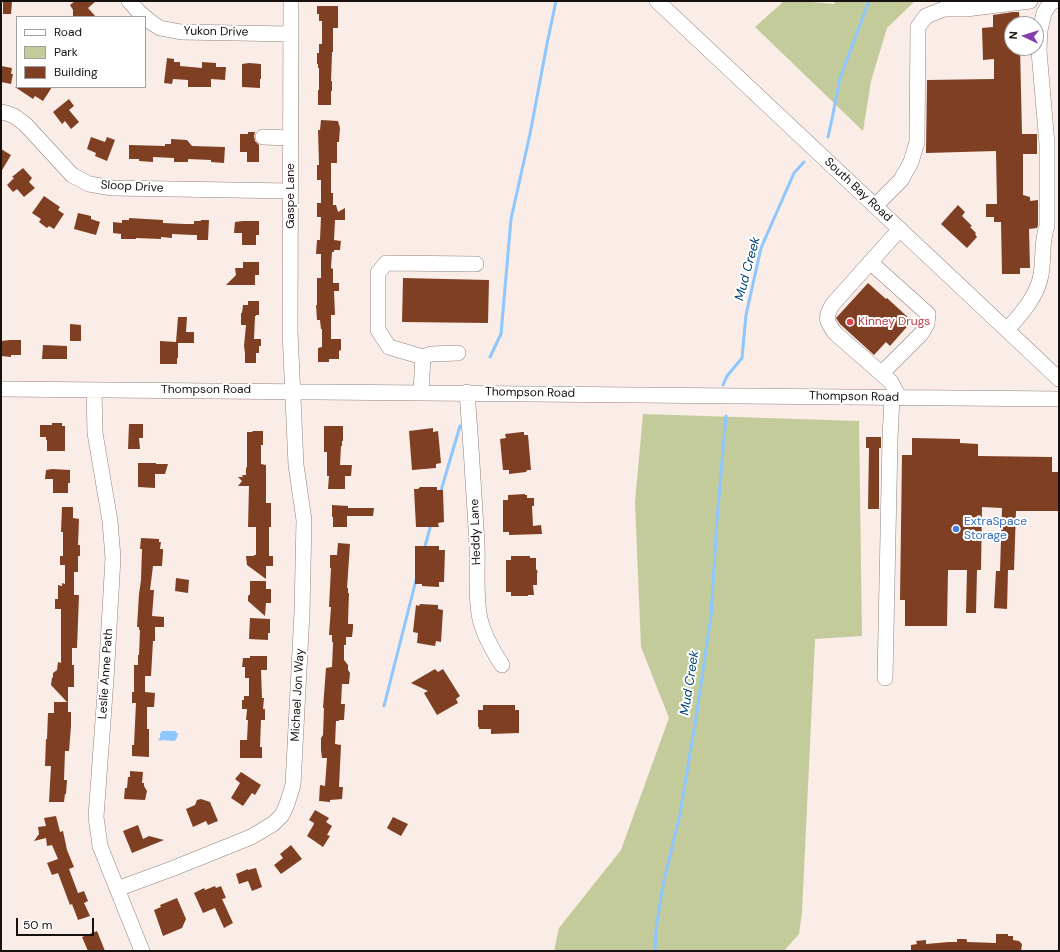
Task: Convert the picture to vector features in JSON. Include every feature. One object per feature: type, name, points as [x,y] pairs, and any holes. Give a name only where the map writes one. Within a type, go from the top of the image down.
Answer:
[{"type":"street","name":"Yukon Drive","points":[[129,1],[144,16]]},
{"type":"street","name":"Gaspe Lane","points":[[291,1],[290,331],[293,391]]},
{"type":"street","name":"South Bay Road","points":[[657,1],[1059,379]]},
{"type":"street","points":[[875,206],[901,180],[911,162],[917,142],[918,27],[926,16],[944,9],[966,9],[1030,1]]},
{"type":"street","points":[[1007,330],[1027,308],[1041,276],[1044,235],[1047,226],[1047,144],[1039,51],[1040,30],[1044,13],[1048,4],[1054,1]]},
{"type":"street","name":"Yukon Drive","points":[[146,18],[160,28],[181,32],[291,34]]},
{"type":"street","name":"Sloop Drive","points":[[1,112],[14,116],[25,124],[72,175],[89,184],[112,188],[291,191]]},
{"type":"street","points":[[263,137],[291,138]]},
{"type":"street","points":[[885,678],[890,447],[896,397],[891,382],[835,333],[828,323],[827,314],[832,305],[900,229]]},
{"type":"street","points":[[870,262],[928,314],[927,324],[921,334],[882,374]]},
{"type":"street","points":[[458,353],[431,354],[423,357],[389,347],[378,330],[378,273],[386,263],[476,264]]},
{"type":"street","points":[[421,392],[423,357]]},
{"type":"street","name":"Thompson Road","points":[[1,389],[467,392],[1059,399]]},
{"type":"street","name":"Leslie Anne Path","points":[[94,390],[95,433],[110,521],[113,558],[96,816],[100,846],[142,951]]},
{"type":"street","name":"Michael Jon Way","points":[[117,889],[251,837],[273,824],[282,815],[287,804],[293,784],[302,612],[304,520],[296,465],[293,391]]},
{"type":"street","name":"Heddy Lane","points":[[467,392],[473,474],[480,618],[484,634],[502,665]]},
{"type":"green space","points":[[784,1],[834,4],[836,1],[915,1],[887,28],[871,81],[863,131],[755,27]]},
{"type":"green space","points":[[643,414],[859,421],[862,636],[815,639],[802,912],[799,934],[784,951],[554,951],[559,928],[621,850],[669,718],[641,647],[635,502]]},
{"type":"water","points":[[162,731],[175,731],[178,734],[177,738],[175,741],[160,741],[158,739],[160,738]]},
{"type":"building","points":[[3,1],[12,1],[11,14],[3,14]]},
{"type":"building","points":[[75,1],[96,1],[88,8],[95,16],[73,16],[73,10],[70,5]]},
{"type":"building","points":[[317,6],[338,6],[338,28],[333,28],[331,105],[318,105],[319,68],[317,64],[317,53],[319,53],[319,44],[322,44],[322,21],[319,21]]},
{"type":"building","points":[[1019,12],[1019,16],[1004,16],[1004,56],[1020,56],[1022,134],[1037,134],[1037,154],[1023,154],[1023,195],[1030,197],[1030,201],[1038,200],[1038,225],[1037,228],[1029,229],[1030,268],[1020,268],[1020,274],[1002,274],[1001,222],[994,222],[994,217],[986,217],[986,204],[997,204],[996,151],[926,153],[927,80],[994,79],[994,59],[983,60],[982,28],[993,27],[993,15]]},
{"type":"building","points":[[167,58],[174,59],[174,62],[180,62],[180,66],[202,68],[202,62],[216,63],[216,67],[226,67],[225,80],[211,79],[211,87],[188,87],[188,80],[173,79],[172,84],[164,83]]},
{"type":"building","points":[[242,64],[261,64],[260,88],[242,87]]},
{"type":"building","points":[[1,66],[12,68],[11,74],[13,74],[11,84],[1,82]]},
{"type":"building","points":[[16,88],[51,88],[43,101],[35,96],[33,99]]},
{"type":"building","points":[[69,99],[74,106],[69,110],[79,122],[71,129],[65,121],[62,124],[53,112]]},
{"type":"building","points":[[321,120],[338,121],[340,128],[339,142],[337,142],[337,163],[331,163],[331,193],[333,193],[333,205],[336,205],[338,212],[345,208],[345,220],[335,220],[334,240],[341,241],[340,250],[334,250],[334,252],[332,252],[331,268],[333,269],[333,283],[339,283],[339,291],[334,291],[335,315],[331,315],[331,339],[341,339],[341,350],[339,351],[339,359],[329,359],[329,362],[318,362],[318,348],[322,347],[322,329],[320,320],[317,320],[316,305],[317,278],[321,278],[321,254],[316,254],[317,240],[320,240],[321,217],[317,217],[317,203],[321,203],[321,180],[317,180],[317,165],[319,165],[318,130],[320,130]]},
{"type":"building","points":[[248,132],[255,132],[255,141],[259,145],[259,162],[247,162],[247,152],[240,152],[240,134],[248,134]]},
{"type":"building","points":[[91,137],[105,142],[107,137],[115,140],[107,161],[95,156],[96,153],[87,149]]},
{"type":"building","points":[[171,139],[187,140],[192,146],[225,147],[224,163],[211,162],[211,160],[188,159],[188,162],[174,162],[174,158],[153,157],[153,162],[139,161],[139,159],[129,159],[129,145],[165,146],[165,144],[171,144]]},
{"type":"building","points":[[1,149],[11,155],[1,172]]},
{"type":"building","points":[[23,168],[32,178],[29,182],[35,188],[24,197],[17,189],[13,192],[7,185],[14,178],[12,177]]},
{"type":"building","points":[[44,196],[60,207],[58,210],[64,214],[54,229],[49,226],[47,228],[39,222],[41,219],[32,213]]},
{"type":"building","points":[[958,205],[965,212],[962,216],[972,226],[970,227],[976,233],[975,234],[977,237],[967,248],[941,224]]},
{"type":"building","points":[[78,213],[91,216],[91,219],[100,222],[96,235],[74,229]]},
{"type":"building","points":[[129,218],[163,220],[163,223],[185,224],[194,224],[194,221],[209,220],[208,240],[197,240],[197,235],[172,234],[172,238],[161,237],[161,239],[121,239],[121,234],[113,233],[113,222],[122,223],[122,220],[129,220]]},
{"type":"building","points":[[259,221],[259,235],[256,235],[256,245],[242,245],[242,233],[234,233],[235,222]]},
{"type":"building","points":[[243,262],[259,262],[259,275],[255,275],[255,285],[226,285],[236,275],[235,268],[243,268]]},
{"type":"building","points":[[403,278],[489,280],[488,323],[402,322]]},
{"type":"building","points":[[868,283],[912,321],[890,346],[886,342],[874,355],[840,324],[836,318]]},
{"type":"building","points":[[248,301],[259,301],[259,315],[255,316],[254,339],[261,339],[261,346],[259,346],[259,353],[256,353],[256,363],[245,363],[244,346],[246,325],[241,325],[241,313],[243,305],[248,305]]},
{"type":"building","points":[[178,317],[187,317],[186,332],[194,332],[194,343],[178,343],[177,364],[160,364],[160,341],[176,342]]},
{"type":"building","points":[[70,324],[81,325],[81,341],[70,341]]},
{"type":"building","points":[[21,340],[21,355],[11,355],[11,357],[1,356],[1,341]]},
{"type":"building","points":[[43,345],[67,346],[67,359],[42,359]]},
{"type":"building","points":[[52,423],[62,423],[62,426],[65,426],[65,451],[47,451],[46,437],[40,437],[40,425],[52,425]]},
{"type":"building","points":[[129,424],[143,424],[143,438],[139,438],[140,449],[128,449]]},
{"type":"building","points":[[324,426],[343,426],[340,465],[352,465],[351,476],[345,476],[345,489],[328,489],[329,476],[327,476],[327,452],[324,452]]},
{"type":"building","points":[[433,428],[433,432],[438,431],[441,463],[436,464],[436,468],[412,470],[409,431]]},
{"type":"building","points":[[263,431],[261,464],[266,465],[266,503],[271,503],[269,556],[273,556],[273,566],[266,566],[266,579],[247,565],[246,556],[256,555],[256,527],[248,527],[249,486],[238,486],[242,481],[238,477],[243,477],[242,475],[246,475],[247,432]]},
{"type":"building","points":[[524,432],[524,435],[528,435],[531,470],[509,474],[509,470],[503,470],[500,439],[506,438],[505,434]]},
{"type":"building","points":[[866,437],[881,437],[881,448],[879,448],[879,509],[868,509],[869,448],[866,448]]},
{"type":"building","points":[[912,438],[960,439],[960,443],[978,444],[978,456],[1052,457],[1052,472],[1059,472],[1059,511],[1016,511],[1014,570],[1008,570],[1007,609],[994,608],[996,571],[1000,571],[1002,508],[982,507],[981,570],[977,570],[976,613],[966,613],[967,570],[948,570],[947,626],[905,626],[905,600],[900,600],[902,455],[912,455]]},
{"type":"building","points":[[138,463],[168,464],[165,474],[155,474],[155,488],[138,487]]},
{"type":"building","points":[[46,470],[70,470],[68,493],[53,493],[53,479],[45,479]]},
{"type":"building","points":[[420,487],[437,487],[437,490],[443,490],[444,522],[438,523],[439,527],[416,527],[414,489],[418,489]]},
{"type":"building","points":[[508,495],[527,495],[527,498],[534,498],[534,506],[532,506],[533,526],[541,525],[542,534],[509,535],[509,532],[503,532],[503,500],[508,500]]},
{"type":"building","points":[[332,505],[348,506],[348,508],[374,508],[373,516],[347,516],[347,527],[333,527]]},
{"type":"building","points":[[62,507],[73,507],[73,518],[79,519],[78,545],[80,545],[80,556],[78,556],[78,572],[74,572],[74,595],[79,595],[77,648],[72,648],[74,687],[68,687],[68,712],[71,712],[71,726],[69,751],[65,751],[64,780],[67,780],[66,794],[64,802],[49,802],[51,766],[45,766],[48,713],[54,713],[54,702],[67,702],[51,685],[53,673],[57,670],[58,662],[61,663],[61,609],[55,609],[55,599],[58,599],[58,585],[62,586],[62,583],[65,584],[65,565],[60,565],[60,556],[63,556],[63,532],[61,532]]},
{"type":"building","points":[[141,538],[159,539],[159,542],[161,542],[160,549],[163,549],[162,566],[153,566],[150,590],[154,590],[152,616],[164,617],[164,627],[155,627],[151,676],[145,676],[145,692],[155,693],[154,707],[147,707],[149,757],[132,756],[136,703],[132,703],[132,692],[134,692],[134,665],[138,665],[139,655],[140,630],[139,627],[137,627],[141,580]]},
{"type":"building","points":[[338,543],[350,544],[347,588],[349,593],[348,624],[353,624],[353,628],[352,637],[346,637],[346,645],[344,645],[344,660],[348,665],[348,670],[350,673],[349,684],[342,684],[341,704],[345,704],[344,720],[336,721],[335,744],[341,745],[339,787],[343,787],[342,799],[330,800],[330,802],[319,801],[320,785],[325,786],[327,758],[322,758],[321,750],[326,668],[332,667],[333,642],[332,635],[329,635],[331,607],[329,607],[331,568],[330,555],[337,555]]},
{"type":"building","points":[[415,546],[439,546],[439,550],[445,550],[444,582],[439,582],[439,587],[415,584]]},
{"type":"building","points":[[511,556],[530,556],[530,558],[536,558],[536,569],[538,572],[537,585],[533,585],[534,595],[511,596],[511,592],[506,592],[506,560],[511,560]]},
{"type":"building","points":[[176,578],[189,580],[188,593],[175,591]]},
{"type":"building","points":[[250,581],[266,581],[266,589],[271,589],[271,603],[266,603],[265,616],[248,601],[248,596],[250,594]]},
{"type":"building","points":[[420,604],[438,605],[438,609],[443,610],[441,642],[436,641],[435,646],[417,643],[418,633],[413,632],[416,605],[419,606]]},
{"type":"building","points":[[250,618],[270,619],[270,633],[268,633],[268,640],[249,639]]},
{"type":"building","points":[[250,656],[267,656],[267,670],[261,670],[262,698],[264,698],[263,709],[265,709],[265,720],[261,720],[260,747],[262,747],[262,758],[240,758],[240,740],[247,740],[248,720],[246,720],[247,709],[242,709],[242,700],[244,700],[244,696],[249,696],[249,678],[245,678],[245,667],[242,667],[243,658],[250,658]]},
{"type":"building","points":[[435,669],[438,672],[443,669],[460,696],[456,699],[458,703],[437,715],[424,693],[428,691],[411,683]]},
{"type":"building","points":[[483,705],[515,705],[515,710],[519,710],[519,733],[491,734],[491,729],[479,729],[478,710],[483,710]]},
{"type":"building","points":[[130,771],[143,772],[142,783],[144,783],[147,791],[145,800],[124,799],[125,788],[127,788]]},
{"type":"building","points":[[241,772],[261,785],[255,795],[252,793],[243,806],[231,798],[240,783],[235,779]]},
{"type":"building","points":[[201,799],[210,802],[218,821],[208,825],[206,821],[193,827],[186,809],[195,805],[197,800]]},
{"type":"building","points":[[315,810],[329,818],[326,822],[332,826],[327,835],[330,836],[323,847],[307,836],[314,824],[309,820]]},
{"type":"building","points":[[56,816],[60,832],[63,831],[67,850],[74,867],[69,869],[78,893],[84,891],[88,901],[84,903],[90,916],[78,920],[72,904],[70,905],[58,873],[52,875],[47,863],[58,859],[52,845],[47,846],[46,838],[34,841],[39,834],[38,827],[46,826],[44,818]]},
{"type":"building","points":[[393,817],[408,824],[401,836],[387,828]]},
{"type":"building","points":[[138,825],[143,839],[149,836],[164,840],[132,853],[123,831]]},
{"type":"building","points":[[291,845],[302,859],[281,874],[274,865],[283,858],[280,854]]},
{"type":"building","points":[[256,868],[262,887],[252,891],[248,881],[239,884],[236,874],[248,869]]},
{"type":"building","points":[[215,886],[216,888],[221,886],[226,898],[222,899],[233,923],[224,928],[215,908],[203,913],[194,893],[204,888],[205,890]]},
{"type":"building","points":[[177,898],[186,919],[182,928],[163,936],[154,910],[161,907],[160,905]]},
{"type":"building","points":[[97,931],[105,951],[88,951],[82,937]]},
{"type":"building","points":[[996,934],[1008,934],[1008,936],[1013,936],[1013,940],[1019,941],[1022,944],[1021,951],[911,951],[911,945],[917,944],[916,941],[926,940],[926,944],[957,942],[957,939],[966,939],[967,942],[996,943]]},
{"type":"waterway","points":[[490,357],[501,334],[511,219],[530,134],[556,1]]},
{"type":"waterway","name":"Mud Creek","points":[[828,137],[840,78],[869,1]]},
{"type":"waterway","name":"Mud Creek","points":[[723,385],[727,376],[742,358],[746,315],[761,248],[794,173],[804,162]]},
{"type":"waterway","name":"Mud Creek","points":[[655,951],[656,929],[663,885],[680,814],[711,616],[726,416]]},
{"type":"waterway","points":[[440,494],[460,426]]},
{"type":"waterway","points":[[424,550],[431,524]]},
{"type":"waterway","points":[[384,706],[416,580]]},
{"type":"place","name":"Kinney Drugs","points":[[850,322]]},
{"type":"place","name":"ExtraSpace Storage","points":[[956,529]]}]
